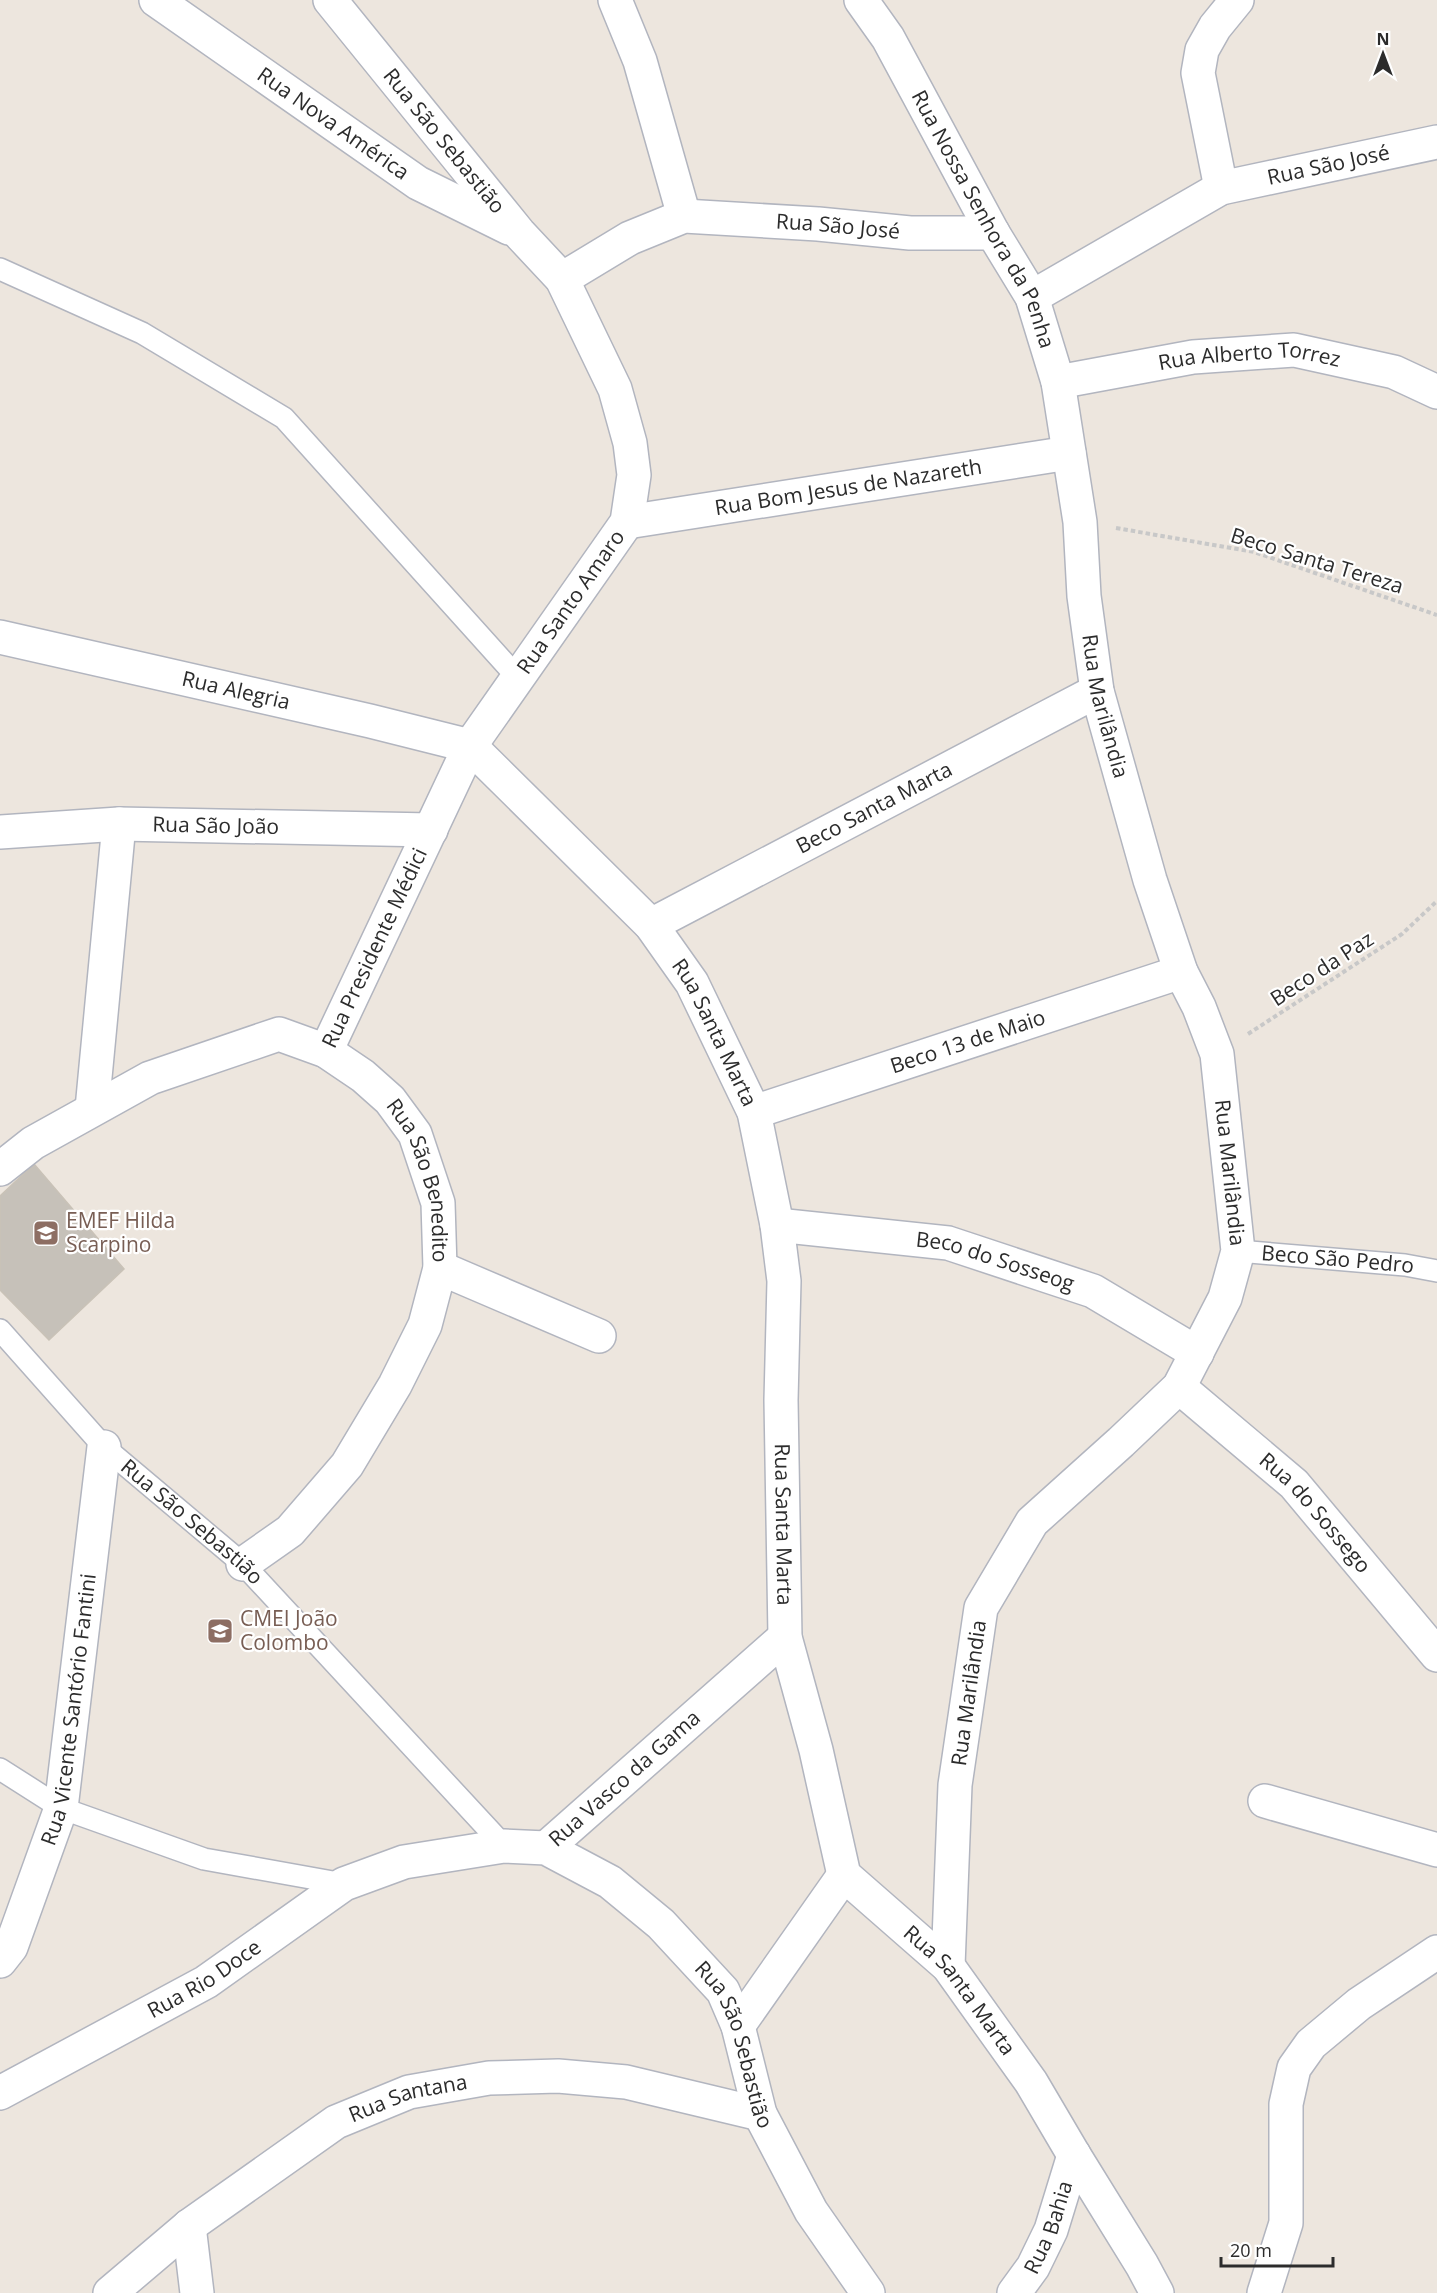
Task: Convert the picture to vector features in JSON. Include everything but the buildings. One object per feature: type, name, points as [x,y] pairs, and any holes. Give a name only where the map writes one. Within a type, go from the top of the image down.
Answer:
[{"type":"street","name":"Rua Nova América","points":[[156,0],[418,183],[519,233]]},
{"type":"street","name":"Rua São Sebastião","points":[[330,0],[519,233],[562,279]]},
{"type":"street","points":[[615,0],[640,61],[684,216]]},
{"type":"street","name":"Rua Nossa Senhora da Penha","points":[[861,0],[888,38],[993,233],[1032,297],[1058,382],[1069,453]]},
{"type":"street","points":[[1221,188],[1198,73],[1202,50],[1215,27],[1237,0]]},
{"type":"street","name":"Rua São José","points":[[1032,297],[1221,188],[1437,142]]},
{"type":"street","name":"Rua São José","points":[[562,279],[630,238],[684,216],[818,224],[910,233],[993,233]]},
{"type":"street","name":"Rua Santo Amaro","points":[[470,746],[627,522],[634,475],[630,443],[615,389],[562,279]]},
{"type":"street","name":"Rua Alberto Torrez","points":[[1058,382],[1193,357],[1294,350],[1394,372],[1437,392]]},
{"type":"street","name":"Rua Bom Jesus de Nazareth","points":[[627,522],[1069,453]]},
{"type":"street","name":"Rua Marilândia","points":[[948,1966],[956,1785],[981,1608],[1032,1522],[1179,1387],[1225,1298],[1238,1251],[1217,1054],[1199,1007],[1181,972],[1150,880],[1097,691],[1084,596],[1080,522],[1069,453]]},
{"type":"street","name":"Rua Alegria","points":[[0,637],[470,746]]},
{"type":"street","name":"Beco Santa Marta","points":[[651,925],[1097,691]]},
{"type":"street","name":"Rua Presidente Médici","points":[[0,1169],[33,1143],[150,1078],[279,1034],[326,1051],[470,746]]},
{"type":"street","name":"Rua Santa Marta","points":[[470,746],[651,925],[692,983],[754,1112],[777,1225],[784,1281],[781,1400],[785,1637],[816,1750],[844,1875],[948,1966],[1031,2082],[1157,2293]]},
{"type":"street","points":[[92,1109],[119,824]]},
{"type":"street","name":"Rua São João","points":[[0,832],[119,824],[431,830]]},
{"type":"street","name":"Beco 13 de Maio","points":[[754,1112],[1181,972]]},
{"type":"street","name":"Rua São Benedito","points":[[243,1564],[290,1531],[347,1465],[395,1385],[425,1325],[440,1268],[438,1203],[415,1134],[390,1100],[363,1076],[326,1051]]},
{"type":"street","name":"Beco do Sosseog","points":[[777,1225],[948,1243],[1093,1291],[1197,1353]]},
{"type":"street","points":[[440,1268],[600,1336]]},
{"type":"street","name":"Rua do Sossego","points":[[1179,1387],[1294,1484],[1437,1655]]},
{"type":"street","name":"Rua Vicente Santório Fantini","points":[[0,1961],[11,1947],[61,1808],[104,1447]]},
{"type":"street","name":"Rua Vasco da Gama","points":[[404,1862],[504,1846],[546,1848],[785,1637]]},
{"type":"street","points":[[1265,1801],[1437,1850]]},
{"type":"street","name":"Rua São Sebastião","points":[[546,1848],[609,1882],[662,1924],[723,1990],[738,2026],[760,2114],[811,2211],[867,2293]]},
{"type":"street","name":"Rua Rio Doce","points":[[0,2093],[206,1982],[344,1884],[404,1862]]},
{"type":"street","points":[[738,2026],[844,1875]]},
{"type":"street","points":[[1264,2293],[1286,2223],[1286,2104],[1294,2068],[1311,2044],[1359,2004],[1437,1952]]},
{"type":"street","name":"Rua Santana","points":[[110,2293],[189,2226],[336,2122],[409,2092],[489,2078],[558,2076],[626,2082],[760,2114]]},
{"type":"street","name":"Rua Bahia","points":[[1014,2293],[1033,2266],[1051,2230],[1074,2155]]},
{"type":"street","points":[[189,2226],[197,2293]]},
{"type":"lane","points":[[0,270],[142,333],[284,418],[518,678]]},
{"type":"lane","name":"Beco São Pedro","points":[[1238,1251],[1405,1265],[1437,1271]]},
{"type":"lane","name":"Rua São Sebastião","points":[[0,1330],[104,1447],[243,1564],[504,1846]]},
{"type":"lane","points":[[0,1768],[61,1808],[204,1859],[344,1884]]},
{"type":"path","name":"Beco Santa Tereza","points":[[1080,522],[1254,552],[1437,615]]},
{"type":"path","name":"Beco da Paz","points":[[1217,1054],[1402,934],[1437,901]]},
{"type":"place","name":"EMEF Hilda Scarpino","points":[[46,1233]]},
{"type":"place","name":"CMEI João Colombo","points":[[220,1631]]}]
